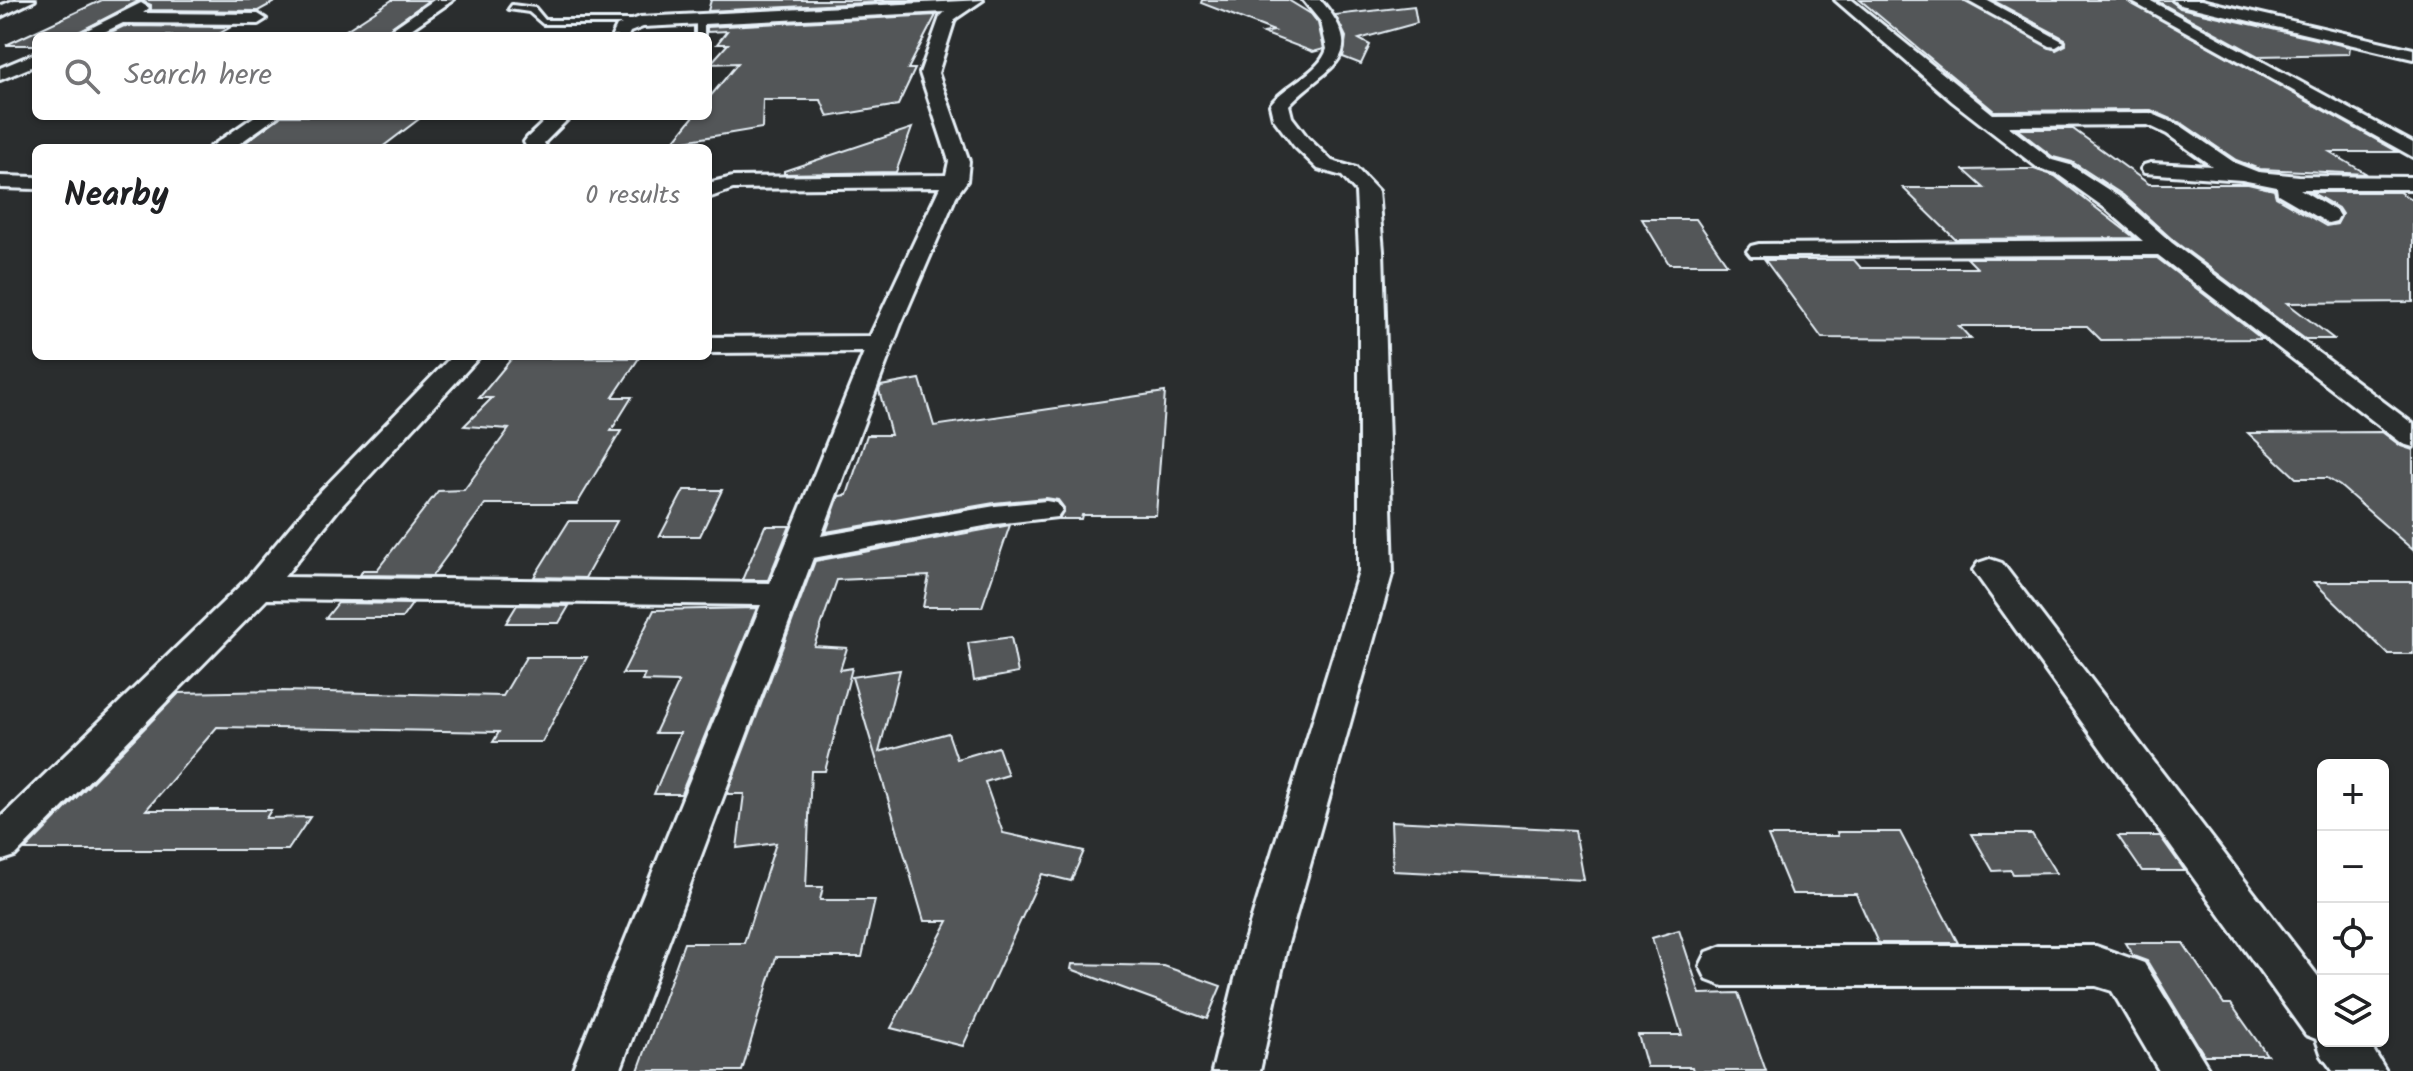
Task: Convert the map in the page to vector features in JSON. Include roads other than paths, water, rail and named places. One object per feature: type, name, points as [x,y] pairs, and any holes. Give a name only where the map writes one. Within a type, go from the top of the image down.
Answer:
[{"type":"street","points":[[0,12],[27,0]]},
{"type":"street","points":[[91,32],[158,0]]},
{"type":"street","points":[[396,32],[445,0]]},
{"type":"street","points":[[1236,1071],[1285,875],[1376,571],[1371,251],[1367,191],[1349,172],[1325,165],[1283,118],[1279,105],[1286,95],[1329,64],[1335,47],[1331,22],[1311,0]]},
{"type":"street","points":[[1843,0],[2045,164],[2063,169],[2113,203],[2164,248],[2413,438]]},
{"type":"street","points":[[1974,0],[2056,42]]},
{"type":"street","points":[[2137,0],[2413,151]]},
{"type":"street","points":[[2181,0],[2413,54]]},
{"type":"street","points":[[622,32],[640,22],[700,28],[970,3]]},
{"type":"street","points":[[596,1071],[881,344],[945,196],[956,181],[959,161],[929,73],[948,17],[970,3]]},
{"type":"street","points":[[121,18],[258,19]]},
{"type":"street","points":[[0,75],[32,60]]},
{"type":"street","points":[[1989,120],[2150,119],[2167,124],[2241,174]]},
{"type":"street","points":[[225,144],[262,120]]},
{"type":"street","points":[[535,144],[557,120]]},
{"type":"street","points":[[2151,169],[2241,174],[2292,182],[2413,183]]},
{"type":"street","points":[[712,190],[721,184],[733,183],[956,181]]},
{"type":"street","points":[[0,182],[32,183]]},
{"type":"street","points":[[2292,182],[2286,189],[2328,216]]},
{"type":"street","points":[[1759,251],[2164,248]]},
{"type":"street","points":[[712,345],[881,344]]},
{"type":"street","points":[[0,844],[258,588],[326,504],[463,360]]},
{"type":"street","points":[[801,550],[995,515],[1046,510]]},
{"type":"street","points":[[1990,570],[2317,1012]]},
{"type":"street","points":[[258,588],[785,594]]},
{"type":"street","points":[[1723,966],[2096,966],[2128,977],[2186,1071]]},
{"type":"street","points":[[2344,1047],[2362,1071]]},
{"type":"lane","points":[[512,7],[532,10],[543,22],[640,22]]}]
